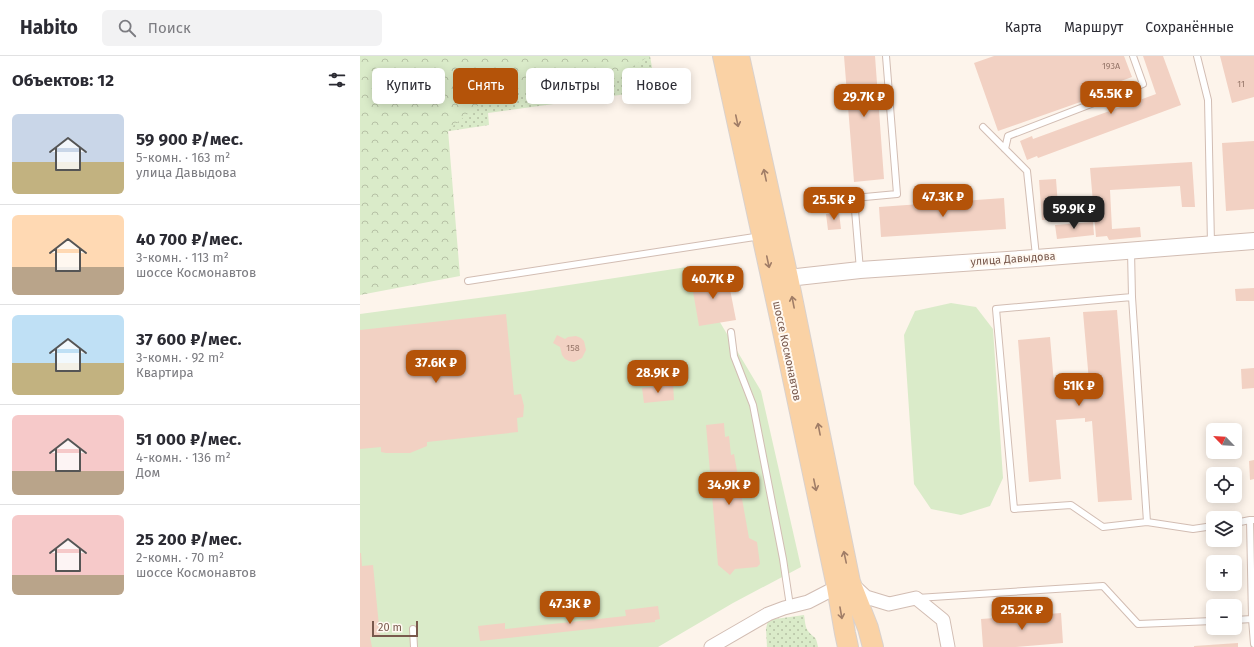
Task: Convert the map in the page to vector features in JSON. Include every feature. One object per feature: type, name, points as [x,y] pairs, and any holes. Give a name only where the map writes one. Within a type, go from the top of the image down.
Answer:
[{"type":"main road","name":"шоссе Космонавтов","points":[[723,56],[762,236],[780,280]]},
{"type":"main road","name":"шоссе Космонавтов","points":[[739,56],[780,280],[843,584],[845,633],[848,647]]},
{"type":"main road","name":"шоссе Космонавтов","points":[[843,584],[868,628],[873,647]]},
{"type":"street","name":"улица Давыдова","points":[[780,280],[860,270],[1254,241]]},
{"type":"street","points":[[711,647],[768,614],[790,606],[808,602],[843,584],[866,597],[889,604],[916,598],[943,620],[948,647]]},
{"type":"lane","points":[[860,270],[854,198],[897,194],[886,56]]},
{"type":"lane","points":[[1005,149],[1008,136],[1142,84],[1133,56]]},
{"type":"lane","points":[[1197,56],[1208,100],[1211,244]]},
{"type":"lane","points":[[983,127],[1027,171],[1036,258]]},
{"type":"lane","points":[[468,281],[762,236]]},
{"type":"lane","points":[[1130,251],[1147,522]]},
{"type":"lane","points":[[1132,297],[996,309],[1014,509],[1071,505],[1103,527],[1147,522],[1193,529],[1206,527]]},
{"type":"lane","points":[[731,332],[734,356],[753,405],[783,559],[790,606]]},
{"type":"lane","points":[[1242,522],[1252,520],[1252,619],[1254,644]]},
{"type":"lane","points":[[916,598],[1103,586],[1138,624],[1206,621]]},
{"type":"lane","points":[[1242,620],[1252,619]]},
{"type":"lane","points":[[413,629],[414,647]]},
{"type":"green space","points":[[360,56],[650,56],[652,68],[622,68],[622,95],[614,96],[614,68],[526,68],[526,104],[554,104],[488,113],[489,125],[410,137],[390,104],[445,104],[445,68],[372,68],[372,75]]},
{"type":"green space","points":[[360,56],[646,56],[646,58],[631,68],[622,68],[622,74],[614,79],[614,68],[526,68],[526,92],[518,91],[518,68],[453,68],[453,104],[480,104],[448,130],[460,276],[360,295]]},
{"type":"green space","points":[[687,267],[761,391],[801,567],[733,603],[658,647],[360,647],[360,314],[523,292]]},
{"type":"green space","points":[[951,303],[976,307],[993,329],[1003,478],[990,506],[961,515],[931,509],[914,484],[904,335],[915,311]]},
{"type":"green space","points":[[804,615],[807,629],[816,638],[818,647],[767,647],[766,629],[768,620]]},
{"type":"building","points":[[844,56],[875,56],[884,179],[854,182]]},
{"type":"building","points":[[994,56],[1124,56],[1132,77],[1102,88],[1103,94],[998,131],[974,63]]},
{"type":"building","points":[[1143,56],[1163,56],[1181,105],[1038,158],[1037,156],[1027,160],[1020,141],[1032,136],[1033,139],[1156,94]]},
{"type":"building","points":[[1220,56],[1254,56],[1254,97],[1232,103]]},
{"type":"building","points":[[1254,141],[1254,209],[1226,211],[1222,143]]},
{"type":"building","points":[[1192,162],[1195,207],[1182,207],[1180,186],[1110,190],[1112,229],[1140,227],[1141,237],[1109,240],[1107,236],[1096,237],[1090,168]]},
{"type":"building","points":[[1056,179],[1059,219],[1042,220],[1039,180]]},
{"type":"building","points":[[1004,198],[1006,229],[881,237],[879,207]]},
{"type":"building","points":[[839,212],[841,229],[828,230],[826,214]]},
{"type":"building","points":[[1093,222],[1094,235],[1057,239],[1055,225]]},
{"type":"building","points":[[727,274],[736,320],[699,326],[691,280]]},
{"type":"building","points":[[1254,288],[1254,301],[1236,301],[1235,289]]},
{"type":"building","points":[[1117,310],[1132,500],[1098,502],[1092,421],[1085,422],[1085,418],[1056,420],[1061,479],[1029,482],[1018,340],[1050,337],[1055,395],[1090,393],[1083,312]]},
{"type":"building","points":[[506,314],[514,395],[521,394],[524,406],[523,417],[517,418],[518,432],[427,442],[427,446],[410,453],[381,452],[381,447],[360,449],[360,330]]},
{"type":"building","points":[[557,335],[565,339],[576,336],[581,338],[584,341],[586,350],[582,358],[574,362],[565,359],[562,355],[560,347],[553,343]]},
{"type":"building","points":[[1254,368],[1254,388],[1242,389],[1241,369]]},
{"type":"building","points":[[673,384],[674,400],[644,403],[642,388]]},
{"type":"building","points":[[724,423],[725,437],[729,436],[731,455],[734,454],[749,538],[757,542],[760,564],[757,567],[735,569],[730,575],[718,565],[706,425]]},
{"type":"building","points":[[1254,460],[1254,479],[1250,480],[1249,461]]},
{"type":"building","points":[[360,553],[362,566],[373,565],[380,636],[370,637],[372,647],[360,647]]},
{"type":"building","points":[[658,606],[660,619],[655,620],[655,622],[480,641],[478,626],[505,623],[505,629],[626,616],[625,610]]},
{"type":"building","points":[[1061,613],[1063,643],[1016,647],[983,647],[981,619]]},
{"type":"building","points":[[1238,643],[1238,647],[1194,647],[1194,646]]}]
